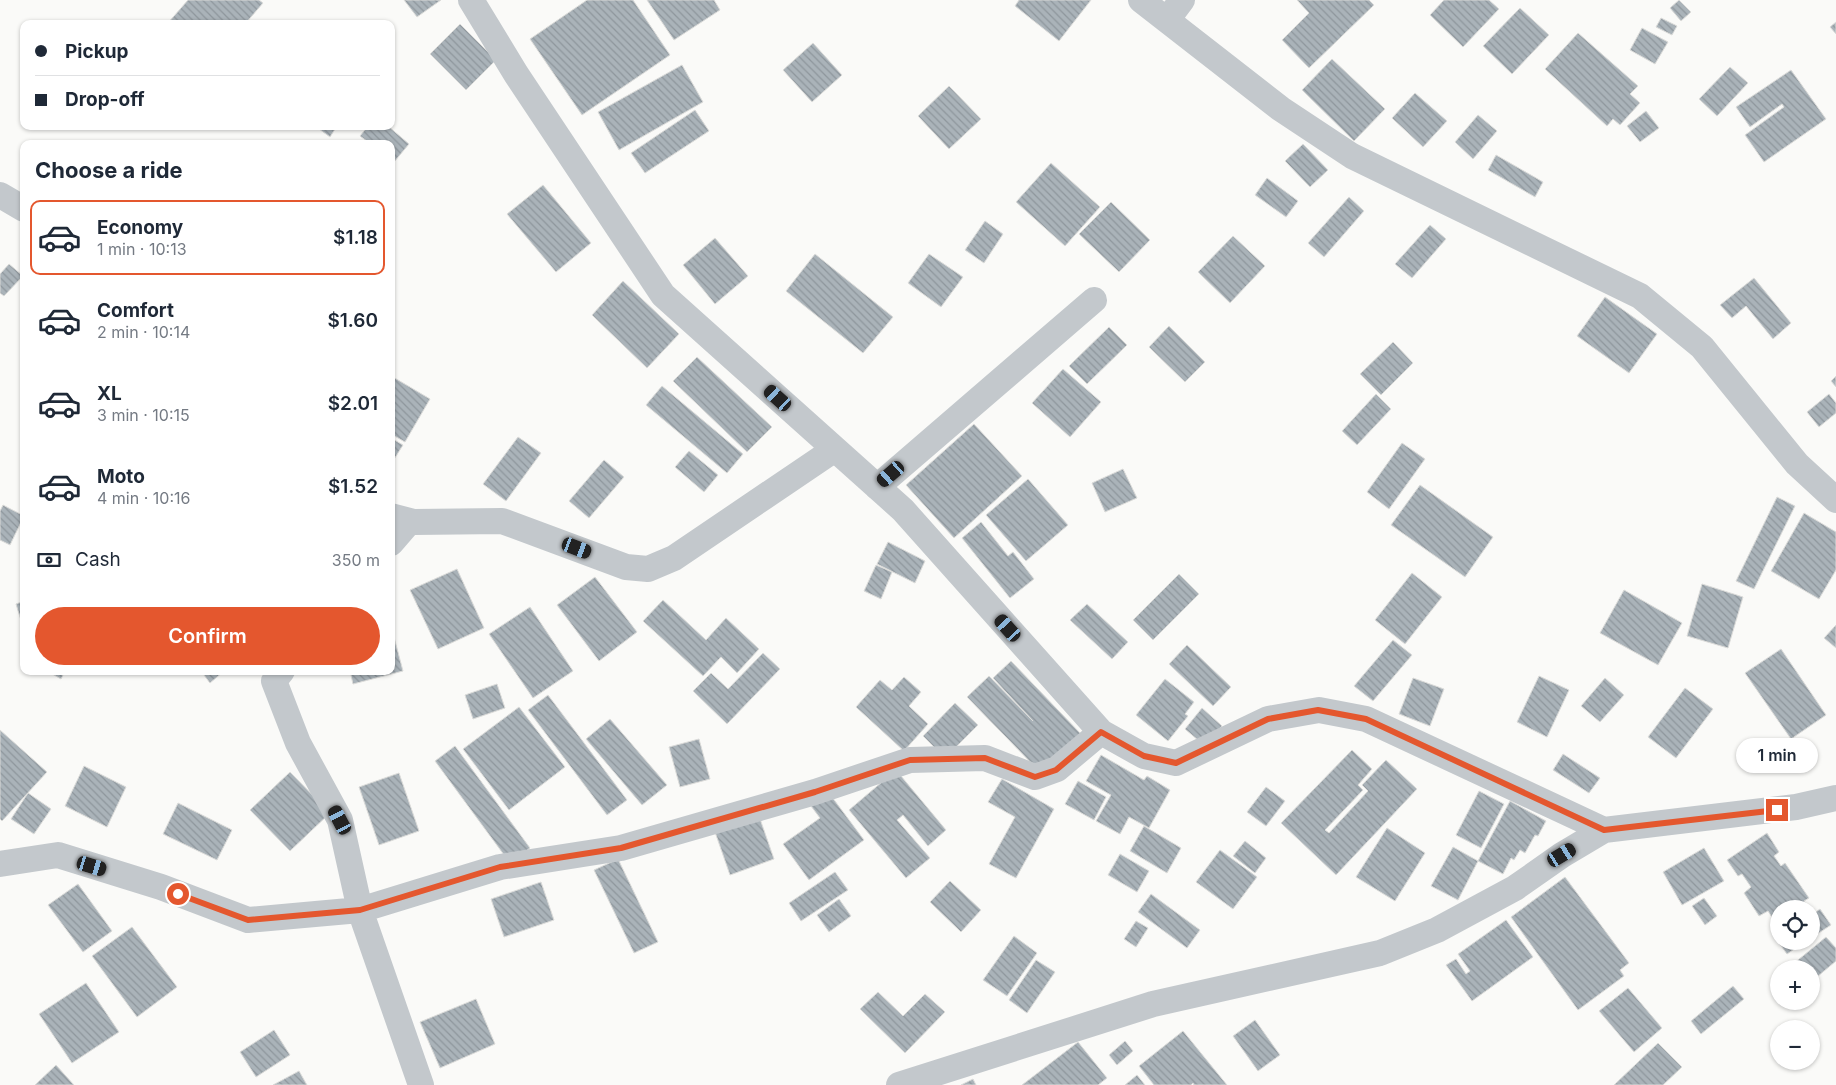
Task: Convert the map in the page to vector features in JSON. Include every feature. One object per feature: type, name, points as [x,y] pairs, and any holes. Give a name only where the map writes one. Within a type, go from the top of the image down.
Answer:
[{"type":"street","points":[[471,0],[516,74],[663,295],[903,510],[1101,732],[1144,756],[1176,763],[1268,719],[1318,710],[1366,719],[1604,830]]},
{"type":"street","points":[[1141,0],[1175,10],[1281,109],[1352,156],[1640,296],[1702,347],[1797,464],[1836,500]]},
{"type":"street","points":[[0,195],[20,207]]},
{"type":"street","points":[[877,487],[1094,300]]},
{"type":"street","points":[[395,533],[401,518],[502,521],[626,567],[648,569],[674,558],[835,449]]},
{"type":"street","points":[[279,675],[274,681],[298,743],[340,820],[360,910],[421,1085]]},
{"type":"street","points":[[0,864],[58,855],[161,888],[248,920],[360,910],[500,867],[621,848],[815,792],[910,760],[985,758],[1035,777],[1056,770],[1101,732]]},
{"type":"street","points":[[899,1085],[1153,1004],[1380,953],[1437,930],[1515,888],[1562,855],[1604,830],[1796,808],[1836,798]]},
{"type":"building","points":[[188,0],[259,0],[263,3],[248,20],[170,20]]},
{"type":"building","points":[[404,0],[441,0],[417,17]]},
{"type":"building","points":[[587,0],[633,0],[670,55],[582,115],[530,39]]},
{"type":"building","points":[[647,0],[714,0],[720,10],[674,40]]},
{"type":"building","points":[[1019,0],[1091,0],[1059,41],[1015,6]]},
{"type":"building","points":[[1297,0],[1369,0],[1374,5],[1309,68],[1282,40],[1309,13]]},
{"type":"building","points":[[1444,0],[1489,0],[1499,9],[1463,47],[1430,15]]},
{"type":"building","points":[[1679,0],[1691,12],[1681,21],[1670,8]]},
{"type":"building","points":[[1520,8],[1549,35],[1512,74],[1483,46]]},
{"type":"building","points":[[1661,18],[1677,26],[1672,35],[1656,27]]},
{"type":"building","points":[[1836,22],[1836,34],[1830,27]]},
{"type":"building","points":[[460,24],[496,60],[466,90],[430,54]]},
{"type":"building","points":[[1642,28],[1668,42],[1655,64],[1630,50]]},
{"type":"building","points":[[1578,33],[1638,86],[1630,94],[1640,103],[1620,125],[1613,119],[1607,126],[1545,69]]},
{"type":"building","points":[[813,43],[842,75],[812,102],[783,70]]},
{"type":"building","points":[[1332,59],[1385,109],[1354,141],[1302,90]]},
{"type":"building","points":[[682,65],[703,102],[619,150],[598,112]]},
{"type":"building","points":[[1730,67],[1748,83],[1717,116],[1699,99]]},
{"type":"building","points":[[1791,70],[1826,119],[1764,162],[1745,135],[1784,107],[1782,104],[1750,127],[1736,107]]},
{"type":"building","points":[[949,86],[981,119],[949,149],[918,116]]},
{"type":"building","points":[[1415,93],[1447,121],[1423,147],[1392,118]]},
{"type":"building","points":[[695,110],[709,131],[645,173],[631,153]]},
{"type":"building","points":[[1646,111],[1659,128],[1640,142],[1627,126]]},
{"type":"building","points":[[1478,115],[1497,131],[1473,159],[1455,142]]},
{"type":"building","points":[[320,130],[334,130],[330,137]]},
{"type":"building","points":[[365,130],[393,130],[409,144],[395,161],[395,140],[366,140],[360,136]]},
{"type":"building","points":[[1303,144],[1328,170],[1310,187],[1285,161]]},
{"type":"building","points":[[1496,155],[1543,182],[1535,197],[1488,170]]},
{"type":"building","points":[[1051,163],[1100,207],[1065,246],[1016,202]]},
{"type":"building","points":[[1267,178],[1298,201],[1286,217],[1255,195]]},
{"type":"building","points":[[543,185],[591,243],[556,272],[507,214]]},
{"type":"building","points":[[1349,197],[1364,211],[1324,257],[1308,243]]},
{"type":"building","points":[[1111,202],[1150,240],[1119,272],[1079,234]]},
{"type":"building","points":[[985,221],[1003,234],[984,263],[965,250]]},
{"type":"building","points":[[1430,225],[1446,239],[1412,278],[1395,264]]},
{"type":"building","points":[[1233,236],[1265,266],[1230,303],[1198,272]]},
{"type":"building","points":[[715,238],[748,276],[715,304],[683,265]]},
{"type":"building","points":[[815,254],[893,317],[863,353],[786,291]]},
{"type":"building","points":[[929,254],[963,277],[941,307],[908,283]]},
{"type":"building","points":[[9,264],[20,273],[20,279],[4,296],[0,293],[0,274]]},
{"type":"building","points":[[1754,278],[1791,323],[1773,339],[1746,306],[1732,318],[1720,305]]},
{"type":"building","points":[[623,281],[679,334],[647,368],[592,315]]},
{"type":"building","points":[[1605,297],[1657,334],[1629,373],[1577,336]]},
{"type":"building","points":[[1169,326],[1205,362],[1185,382],[1149,347]]},
{"type":"building","points":[[1109,327],[1127,345],[1087,384],[1069,366]]},
{"type":"building","points":[[1393,342],[1413,363],[1381,395],[1360,374]]},
{"type":"building","points":[[697,357],[772,427],[747,452],[673,381]]},
{"type":"building","points":[[1063,369],[1101,402],[1070,437],[1032,403]]},
{"type":"building","points":[[1836,376],[1836,387],[1831,381]]},
{"type":"building","points":[[395,378],[430,399],[405,442],[395,436]]},
{"type":"building","points":[[662,386],[743,454],[727,473],[646,405]]},
{"type":"building","points":[[1376,394],[1391,409],[1357,445],[1342,431]]},
{"type":"building","points":[[1829,394],[1836,403],[1836,413],[1819,427],[1807,412]]},
{"type":"building","points":[[974,424],[1022,476],[954,538],[906,485]]},
{"type":"building","points":[[518,437],[541,453],[506,501],[483,484]]},
{"type":"building","points":[[395,440],[403,445],[395,458]]},
{"type":"building","points":[[1402,443],[1425,459],[1389,509],[1367,492]]},
{"type":"building","points":[[689,451],[718,475],[704,492],[675,467]]},
{"type":"building","points":[[604,460],[624,477],[589,518],[569,501]]},
{"type":"building","points":[[1123,469],[1137,498],[1105,512],[1092,483]]},
{"type":"building","points":[[1028,479],[1068,525],[1026,561],[986,515]]},
{"type":"building","points":[[1420,485],[1493,537],[1465,577],[1391,525]]},
{"type":"building","points":[[1777,497],[1795,506],[1754,589],[1736,581]]},
{"type":"building","points":[[3,505],[20,514],[20,524],[10,545],[0,540],[0,511]]},
{"type":"building","points":[[1804,513],[1836,532],[1836,570],[1819,599],[1771,571]]},
{"type":"building","points":[[981,522],[1008,556],[1013,552],[1034,579],[1010,598],[962,538]]},
{"type":"building","points":[[888,542],[925,561],[915,583],[877,564]]},
{"type":"building","points":[[876,565],[892,572],[881,599],[864,591]]},
{"type":"building","points":[[457,569],[484,628],[438,649],[410,590]]},
{"type":"building","points":[[1412,573],[1442,597],[1405,644],[1375,620]]},
{"type":"building","points":[[1179,574],[1199,594],[1153,640],[1133,620]]},
{"type":"building","points":[[595,577],[637,632],[599,661],[557,605]]},
{"type":"building","points":[[1702,584],[1743,597],[1728,648],[1687,636]]},
{"type":"building","points":[[1624,590],[1682,623],[1658,665],[1600,633]]},
{"type":"building","points":[[663,600],[706,640],[726,618],[759,649],[737,673],[721,657],[703,676],[643,621]]},
{"type":"building","points":[[20,602],[20,617],[16,604]]},
{"type":"building","points":[[1087,604],[1128,642],[1112,659],[1070,620]]},
{"type":"building","points":[[530,607],[573,671],[533,698],[489,634]]},
{"type":"building","points":[[1836,625],[1836,648],[1824,638]]},
{"type":"building","points":[[1393,640],[1412,655],[1373,701],[1354,686]]},
{"type":"building","points":[[395,641],[403,671],[395,673]]},
{"type":"building","points":[[1187,645],[1231,687],[1213,706],[1169,664]]},
{"type":"building","points":[[1781,649],[1826,715],[1791,739],[1745,673]]},
{"type":"building","points":[[763,653],[780,669],[727,724],[693,691],[711,673],[728,689]]},
{"type":"building","points":[[1011,661],[1081,734],[1041,773],[967,697],[989,676],[1033,721],[993,678]]},
{"type":"building","points":[[54,675],[63,675],[61,679]]},
{"type":"building","points":[[204,675],[219,675],[210,683]]},
{"type":"building","points":[[351,675],[388,675],[353,684]]},
{"type":"building","points":[[1539,676],[1569,690],[1547,737],[1517,722]]},
{"type":"building","points":[[904,677],[921,692],[909,706],[928,724],[904,751],[856,707],[880,680],[892,690]]},
{"type":"building","points":[[1413,678],[1444,689],[1430,726],[1399,714]]},
{"type":"building","points":[[1605,678],[1624,695],[1600,722],[1581,706]]},
{"type":"building","points":[[1165,679],[1194,702],[1185,714],[1188,716],[1168,741],[1136,715]]},
{"type":"building","points":[[497,684],[505,708],[473,719],[465,695]]},
{"type":"building","points":[[1685,688],[1713,709],[1676,758],[1648,737]]},
{"type":"building","points":[[548,695],[627,800],[607,815],[528,710]]},
{"type":"building","points":[[955,703],[978,725],[945,758],[923,736]]},
{"type":"building","points":[[519,707],[565,767],[509,810],[463,749]]},
{"type":"building","points":[[1202,708],[1222,726],[1205,746],[1185,729]]},
{"type":"building","points":[[610,719],[667,785],[642,805],[586,739]]},
{"type":"building","points":[[0,730],[47,772],[2,821],[0,819]]},
{"type":"building","points":[[699,739],[710,779],[680,787],[669,747]]},
{"type":"building","points":[[455,746],[530,848],[510,863],[435,761]]},
{"type":"building","points":[[1352,750],[1372,769],[1358,785],[1363,790],[1325,830],[1329,833],[1368,791],[1362,785],[1386,760],[1417,789],[1336,875],[1281,823]]},
{"type":"building","points":[[1563,754],[1600,778],[1589,793],[1553,770]]},
{"type":"building","points":[[1101,755],[1144,780],[1147,776],[1170,790],[1149,828],[1129,817],[1120,834],[1096,821],[1111,795],[1086,781]]},
{"type":"building","points":[[84,766],[126,787],[107,827],[65,806]]},
{"type":"building","points":[[896,770],[946,830],[928,846],[903,815],[897,820],[930,858],[906,878],[849,810]]},
{"type":"building","points":[[290,772],[330,813],[290,851],[250,810]]},
{"type":"building","points":[[399,773],[419,831],[379,845],[359,787]]},
{"type":"building","points":[[1002,779],[1054,809],[1016,878],[989,864],[1015,817],[988,802]]},
{"type":"building","points":[[1078,781],[1106,797],[1094,820],[1065,804]]},
{"type":"building","points":[[1266,787],[1285,801],[1266,826],[1247,812]]},
{"type":"building","points":[[1479,791],[1504,804],[1481,848],[1456,835]]},
{"type":"building","points":[[28,793],[51,809],[34,834],[11,819]]},
{"type":"building","points":[[829,793],[864,840],[809,880],[783,844],[820,818],[811,806]]},
{"type":"building","points":[[1510,801],[1546,821],[1538,836],[1535,835],[1525,853],[1520,850],[1514,860],[1511,858],[1503,874],[1478,861]]},
{"type":"building","points":[[178,803],[232,830],[217,860],[163,834]]},
{"type":"building","points":[[759,816],[774,859],[730,875],[715,832]]},
{"type":"building","points":[[1144,826],[1181,848],[1167,873],[1130,851]]},
{"type":"building","points":[[1387,828],[1425,853],[1395,901],[1356,877]]},
{"type":"building","points":[[1767,833],[1779,852],[1774,856],[1781,866],[1785,863],[1809,898],[1806,900],[1770,900],[1770,914],[1768,911],[1759,916],[1744,893],[1751,887],[1742,874],[1738,876],[1727,860]]},
{"type":"building","points":[[1245,841],[1266,858],[1255,873],[1233,856]]},
{"type":"building","points":[[1453,847],[1478,861],[1458,900],[1431,886]]},
{"type":"building","points":[[1704,848],[1724,881],[1682,905],[1663,872]]},
{"type":"building","points":[[1220,850],[1257,877],[1233,909],[1196,882]]},
{"type":"building","points":[[1120,854],[1149,871],[1137,892],[1108,875]]},
{"type":"building","points":[[618,859],[658,942],[634,953],[594,870]]},
{"type":"building","points":[[835,872],[848,890],[801,921],[789,903]]},
{"type":"building","points":[[1565,877],[1629,963],[1620,970],[1624,976],[1578,1010],[1511,917]]},
{"type":"building","points":[[950,881],[981,910],[961,932],[930,902]]},
{"type":"building","points":[[541,882],[554,920],[504,937],[491,899]]},
{"type":"building","points":[[78,884],[112,931],[83,952],[48,905]]},
{"type":"building","points":[[1151,894],[1200,930],[1187,948],[1138,912]]},
{"type":"building","points":[[1704,898],[1717,916],[1705,925],[1692,906]]},
{"type":"building","points":[[839,899],[851,916],[829,932],[817,915]]},
{"type":"building","points":[[1820,909],[1831,925],[1820,932]]},
{"type":"building","points":[[1506,920],[1533,957],[1472,1001],[1446,965],[1456,959],[1466,974],[1470,971],[1458,954]]},
{"type":"building","points":[[1136,921],[1148,928],[1136,947],[1124,939]]},
{"type":"building","points":[[132,927],[177,987],[137,1017],[92,956]]},
{"type":"building","points":[[1014,936],[1037,953],[1007,996],[983,980]]},
{"type":"building","points":[[1826,937],[1836,948],[1836,961],[1820,974],[1820,960],[1798,960],[1810,950],[1820,950],[1820,942]]},
{"type":"building","points":[[1784,950],[1793,950],[1787,954]]},
{"type":"building","points":[[1036,960],[1055,972],[1027,1013],[1009,1000]]},
{"type":"building","points":[[86,983],[119,1032],[72,1063],[39,1014]]},
{"type":"building","points":[[1733,986],[1744,999],[1701,1034],[1691,1021]]},
{"type":"building","points":[[1628,988],[1662,1028],[1634,1052],[1599,1011]]},
{"type":"building","points":[[878,992],[903,1016],[925,994],[945,1012],[905,1053],[860,1009]]},
{"type":"building","points":[[476,999],[495,1044],[440,1068],[420,1022]]},
{"type":"building","points":[[1255,1020],[1280,1055],[1258,1071],[1233,1036]]},
{"type":"building","points":[[274,1030],[290,1055],[256,1077],[240,1052]]},
{"type":"building","points":[[1183,1031],[1227,1085],[1194,1085],[1193,1083],[1191,1085],[1154,1085],[1139,1066]]},
{"type":"building","points":[[1125,1041],[1133,1051],[1117,1065],[1109,1055]]},
{"type":"building","points":[[1078,1042],[1107,1078],[1098,1085],[1022,1085]]},
{"type":"building","points":[[1658,1043],[1682,1067],[1663,1085],[1614,1085]]},
{"type":"building","points":[[56,1065],[74,1085],[35,1085]]},
{"type":"building","points":[[299,1071],[307,1085],[273,1085]]},
{"type":"building","points":[[1137,1075],[1145,1085],[1125,1085]]},
{"type":"building","points":[[973,1079],[976,1085],[961,1085]]},
{"type":"route","points":[[178,894],[248,920],[360,910],[500,867],[621,848],[815,792],[910,760],[985,758],[1035,777],[1056,770],[1101,732],[1144,756],[1176,763],[1268,719],[1318,710],[1366,719],[1604,830],[1777,810]]}]
